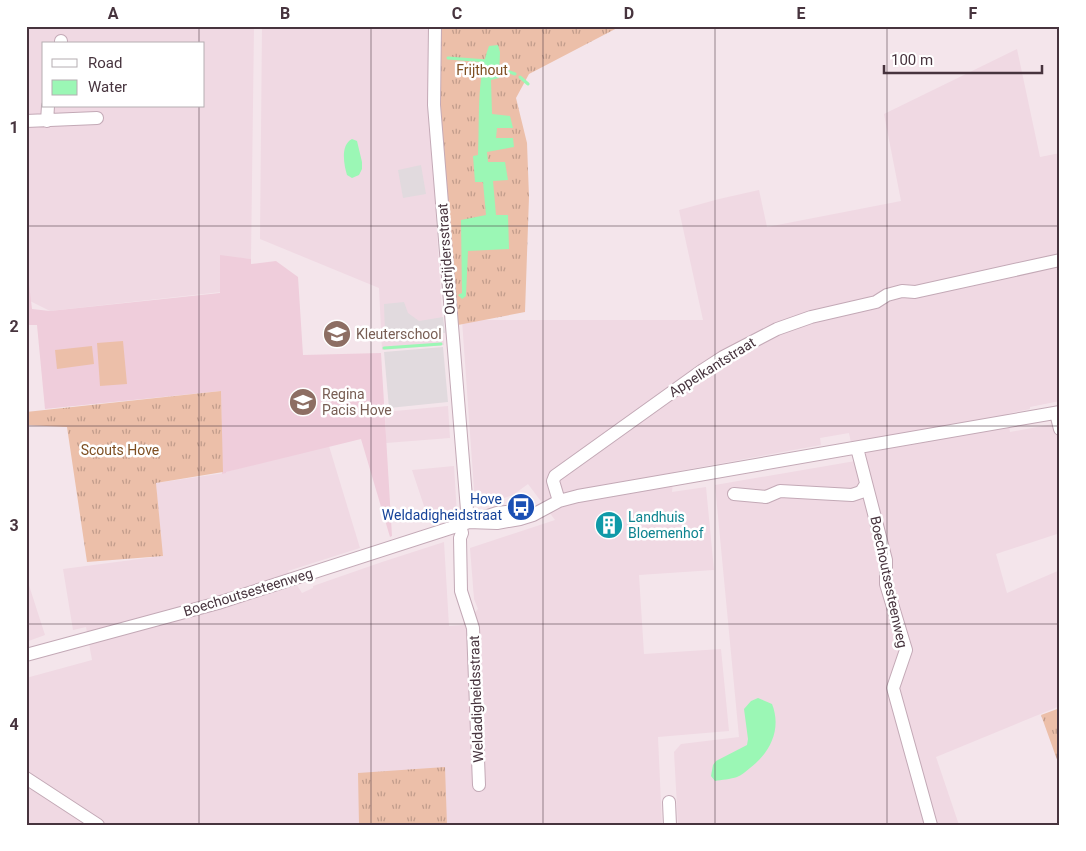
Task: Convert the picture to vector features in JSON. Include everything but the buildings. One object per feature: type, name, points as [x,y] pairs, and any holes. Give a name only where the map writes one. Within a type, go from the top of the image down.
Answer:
[{"type":"street","name":"Oudstrijdersstraat","points":[[435,26],[434,105],[464,523]]},
{"type":"street","points":[[47,121],[48,108]]},
{"type":"street","points":[[26,121],[97,118]]},
{"type":"street","name":"Appelkantstraat","points":[[556,502],[553,481],[555,476],[703,370],[723,357],[774,331],[811,317],[876,302],[887,295],[902,291],[915,292],[1060,260]]},
{"type":"street","name":"Boechoutsesteenweg","points":[[26,656],[218,603],[464,523],[533,515],[556,502],[605,491],[1058,413]]},
{"type":"street","points":[[1058,413],[1060,429]]},
{"type":"street","name":"Boechoutsesteenweg","points":[[857,448],[886,560],[886,584],[906,650],[893,688],[931,825]]},
{"type":"street","points":[[734,494],[766,496],[780,491],[852,495],[861,492],[866,484]]},
{"type":"street","name":"Weldadigheidsstraat","points":[[464,523],[460,538],[462,591],[473,628],[479,785]]},
{"type":"street","points":[[26,778],[98,825]]},
{"type":"street","points":[[669,802],[670,825]]},
{"type":"shaded area","points":[[26,26],[254,26],[251,259],[220,256],[221,292],[50,311],[30,301],[28,276],[26,275]]},
{"type":"shaded area","points":[[262,26],[397,26],[431,30],[428,91],[444,345],[382,350],[379,288],[260,239]]},
{"type":"shaded area","points":[[1017,49],[1040,157],[1060,153],[1060,401],[1007,414],[1010,432],[1053,424],[1060,445],[1060,533],[996,554],[1007,593],[1060,570],[1060,706],[936,757],[959,825],[678,825],[674,752],[681,744],[739,737],[715,485],[867,459],[861,442],[851,443],[849,433],[820,438],[821,445],[674,472],[672,492],[706,487],[714,570],[639,575],[644,654],[721,649],[729,731],[658,737],[662,825],[26,825],[26,678],[92,660],[86,627],[73,630],[63,569],[162,556],[156,483],[225,473],[329,446],[360,548],[288,571],[302,593],[313,588],[313,586],[444,542],[449,626],[463,625],[478,609],[474,599],[470,548],[555,520],[528,484],[513,495],[481,506],[475,504],[462,320],[703,320],[679,210],[759,190],[767,227],[901,201],[884,114]]},
{"type":"shaded area","points":[[421,165],[426,194],[403,198],[398,170]]},
{"type":"shaded area","name":"Regina Pacis Hove","points":[[220,255],[251,259],[251,264],[276,261],[298,277],[303,355],[381,353],[392,536],[390,537],[361,439],[222,474],[221,391],[45,409],[37,325],[26,325],[26,275],[28,276],[32,309],[50,311],[220,293]]},
{"type":"shaded area","points":[[404,302],[408,313],[419,321],[443,317],[445,333],[436,332],[433,338],[395,342],[394,334],[385,334],[384,304]]},
{"type":"shaded area","points":[[443,347],[448,402],[389,408],[384,352]]},
{"type":"shaded area","points":[[448,406],[450,438],[386,443],[385,412]]},
{"type":"shaded area","points":[[454,466],[457,515],[430,524],[412,470]]},
{"type":"shaded area","points":[[26,576],[45,635],[26,642]]},
{"type":"green space","name":"Frijthout","points":[[441,26],[621,26],[529,74],[516,98],[527,143],[529,197],[525,312],[458,325],[438,89]]},
{"type":"green space","points":[[123,341],[127,384],[100,386],[97,343]]},
{"type":"green space","points":[[92,346],[94,364],[57,369],[55,350]]},
{"type":"green space","name":"Scouts Hove","points":[[221,391],[223,472],[156,483],[163,556],[87,562],[67,427],[26,425],[26,412]]},
{"type":"green space","points":[[1060,708],[1060,768],[1041,715]]},
{"type":"green space","points":[[445,767],[447,825],[359,825],[358,773]]},
{"type":"water","points":[[498,45],[500,52],[499,78],[491,80],[492,114],[510,116],[513,128],[497,128],[496,138],[513,138],[514,147],[487,152],[488,162],[505,162],[508,180],[493,181],[496,215],[508,215],[509,249],[468,251],[466,296],[462,299],[458,295],[462,293],[461,220],[486,215],[483,182],[475,182],[473,156],[478,155],[479,100],[482,72],[489,46]]},
{"type":"water","points":[[352,139],[357,141],[362,169],[359,175],[352,178],[347,175],[344,150]]},
{"type":"water","points":[[758,698],[772,704],[775,713],[775,731],[768,748],[757,762],[741,775],[715,781],[711,776],[713,765],[716,761],[747,745],[744,709],[751,701]]},
{"type":"waterway","points":[[448,58],[487,61]]},
{"type":"waterway","points":[[497,67],[515,74]]},
{"type":"waterway","points":[[520,77],[528,84]]},
{"type":"waterway","points":[[384,348],[441,344]]},
{"type":"place","name":"Kleuterschool","points":[[337,334]]},
{"type":"place","name":"Regina Pacis Hove","points":[[303,402]]},
{"type":"place","name":"Hove Weldadigheidstraat","points":[[521,507]]},
{"type":"place","name":"Landhuis Bloemenhof","points":[[609,525]]}]
